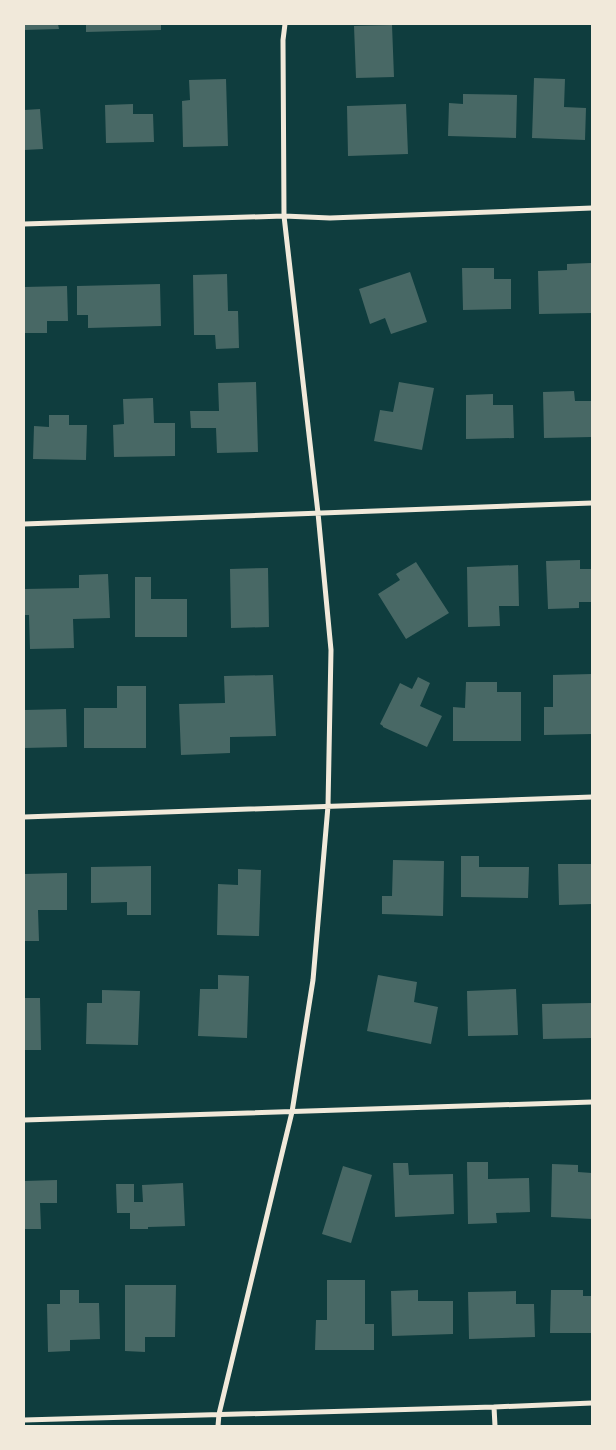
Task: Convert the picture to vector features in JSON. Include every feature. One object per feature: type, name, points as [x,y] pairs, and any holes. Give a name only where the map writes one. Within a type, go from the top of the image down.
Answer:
[{"type":"street","points":[[218,1426],[292,1112],[313,980],[328,806],[331,650],[318,513],[284,216],[283,40],[285,24]]},
{"type":"street","points":[[24,224],[284,216],[330,218],[592,208]]},
{"type":"street","points":[[24,524],[592,503]]},
{"type":"street","points":[[24,817],[592,797]]},
{"type":"street","points":[[24,1120],[592,1102]]},
{"type":"street","points":[[24,1420],[592,1403]]},
{"type":"street","points":[[494,1407],[495,1426]]},
{"type":"building","points":[[24,24],[58,24],[59,29],[24,30]]},
{"type":"building","points":[[86,24],[161,24],[161,30],[86,32]]},
{"type":"building","points":[[392,25],[394,77],[356,78],[354,26]]},
{"type":"building","points":[[534,78],[565,79],[564,107],[586,108],[585,140],[532,138]]},
{"type":"building","points":[[226,79],[228,146],[183,147],[182,101],[190,100],[189,80]]},
{"type":"building","points":[[463,94],[517,95],[516,138],[448,136],[449,103],[463,104]]},
{"type":"building","points":[[133,104],[133,114],[153,114],[154,142],[106,143],[105,105]]},
{"type":"building","points":[[406,104],[408,154],[348,156],[347,106]]},
{"type":"building","points":[[40,109],[43,149],[24,150],[24,110]]},
{"type":"building","points":[[591,263],[592,313],[539,314],[538,271],[567,270],[567,264]]},
{"type":"building","points":[[462,268],[494,268],[494,279],[511,279],[511,309],[463,310]]},
{"type":"building","points":[[410,272],[427,322],[391,334],[385,318],[370,324],[359,289]]},
{"type":"building","points":[[227,274],[228,311],[238,311],[239,348],[216,349],[215,335],[194,335],[193,275]]},
{"type":"building","points":[[160,284],[161,326],[88,328],[88,315],[77,315],[77,286]]},
{"type":"building","points":[[67,286],[68,321],[47,321],[47,333],[24,333],[24,287]]},
{"type":"building","points":[[256,382],[258,452],[217,453],[216,428],[191,428],[190,411],[219,411],[218,383]]},
{"type":"building","points":[[399,382],[434,388],[422,450],[374,441],[380,410],[393,412]]},
{"type":"building","points":[[574,391],[575,401],[592,401],[592,437],[544,438],[543,392]]},
{"type":"building","points":[[493,394],[493,405],[513,405],[514,438],[466,439],[466,395]]},
{"type":"building","points":[[153,398],[154,423],[175,423],[175,456],[114,457],[113,425],[124,424],[123,399]]},
{"type":"building","points":[[49,415],[69,415],[69,425],[87,425],[86,460],[33,459],[34,426],[49,427]]},
{"type":"building","points":[[580,560],[580,569],[592,569],[592,602],[579,602],[579,608],[548,609],[546,561]]},
{"type":"building","points":[[416,562],[449,613],[406,639],[378,594],[400,580],[396,574]]},
{"type":"building","points":[[518,565],[519,606],[499,606],[500,626],[468,627],[467,567]]},
{"type":"building","points":[[268,568],[269,627],[231,628],[230,569]]},
{"type":"building","points":[[108,574],[110,618],[73,619],[74,648],[30,649],[29,615],[24,615],[24,589],[79,588],[79,575]]},
{"type":"building","points":[[135,577],[151,577],[151,599],[187,599],[187,637],[135,637]]},
{"type":"building","points":[[592,674],[592,734],[544,735],[544,707],[553,707],[553,675]]},
{"type":"building","points":[[273,675],[276,736],[230,737],[230,753],[181,755],[179,704],[225,703],[224,676]]},
{"type":"building","points":[[418,677],[430,683],[420,706],[442,716],[427,747],[380,724],[400,683],[412,689]]},
{"type":"building","points":[[466,682],[497,682],[497,692],[521,692],[521,741],[453,741],[453,707],[465,708]]},
{"type":"building","points":[[117,686],[146,686],[146,748],[84,748],[84,708],[117,708]]},
{"type":"building","points":[[66,709],[67,747],[24,748],[24,710]]},
{"type":"building","points":[[461,856],[479,856],[479,867],[529,867],[528,898],[461,897]]},
{"type":"building","points":[[393,860],[444,861],[443,916],[382,914],[382,896],[392,896]]},
{"type":"building","points":[[558,864],[592,864],[592,904],[559,905]]},
{"type":"building","points":[[151,866],[151,915],[127,915],[127,902],[91,903],[91,867]]},
{"type":"building","points":[[238,869],[261,870],[259,936],[217,935],[218,884],[238,885]]},
{"type":"building","points":[[67,873],[67,910],[38,910],[39,941],[24,941],[24,874]]},
{"type":"building","points":[[218,975],[249,976],[247,1038],[198,1036],[200,989],[218,989]]},
{"type":"building","points":[[378,975],[417,982],[414,1002],[438,1007],[431,1044],[367,1031]]},
{"type":"building","points":[[516,989],[518,1035],[468,1036],[467,991]]},
{"type":"building","points":[[102,990],[140,991],[138,1045],[86,1044],[87,1003],[102,1003]]},
{"type":"building","points":[[24,998],[40,998],[41,1050],[24,1050]]},
{"type":"building","points":[[592,1003],[592,1038],[543,1039],[542,1004]]},
{"type":"building","points":[[467,1162],[488,1162],[488,1179],[529,1178],[530,1212],[496,1213],[497,1223],[468,1224]]},
{"type":"building","points":[[393,1163],[408,1163],[409,1175],[453,1174],[454,1214],[395,1217]]},
{"type":"building","points":[[552,1164],[578,1165],[578,1172],[592,1173],[592,1219],[551,1217]]},
{"type":"building","points":[[343,1166],[372,1175],[351,1243],[322,1234]]},
{"type":"building","points":[[57,1180],[57,1203],[40,1203],[41,1229],[24,1229],[24,1181]]},
{"type":"building","points":[[183,1183],[185,1226],[130,1229],[130,1213],[117,1213],[116,1184],[134,1184],[134,1202],[143,1202],[142,1185]]},
{"type":"building","points":[[327,1280],[365,1280],[365,1324],[374,1324],[374,1350],[315,1350],[316,1320],[327,1320]]},
{"type":"building","points":[[125,1285],[176,1285],[175,1337],[145,1337],[145,1352],[125,1351]]},
{"type":"building","points":[[60,1290],[79,1290],[79,1303],[99,1303],[100,1339],[70,1340],[70,1351],[48,1352],[47,1304],[60,1304]]},
{"type":"building","points":[[418,1290],[418,1301],[453,1301],[453,1334],[392,1336],[391,1291]]},
{"type":"building","points":[[551,1290],[583,1290],[583,1296],[592,1296],[592,1333],[550,1333]]},
{"type":"building","points":[[516,1291],[516,1304],[534,1304],[535,1337],[469,1339],[468,1292]]}]
